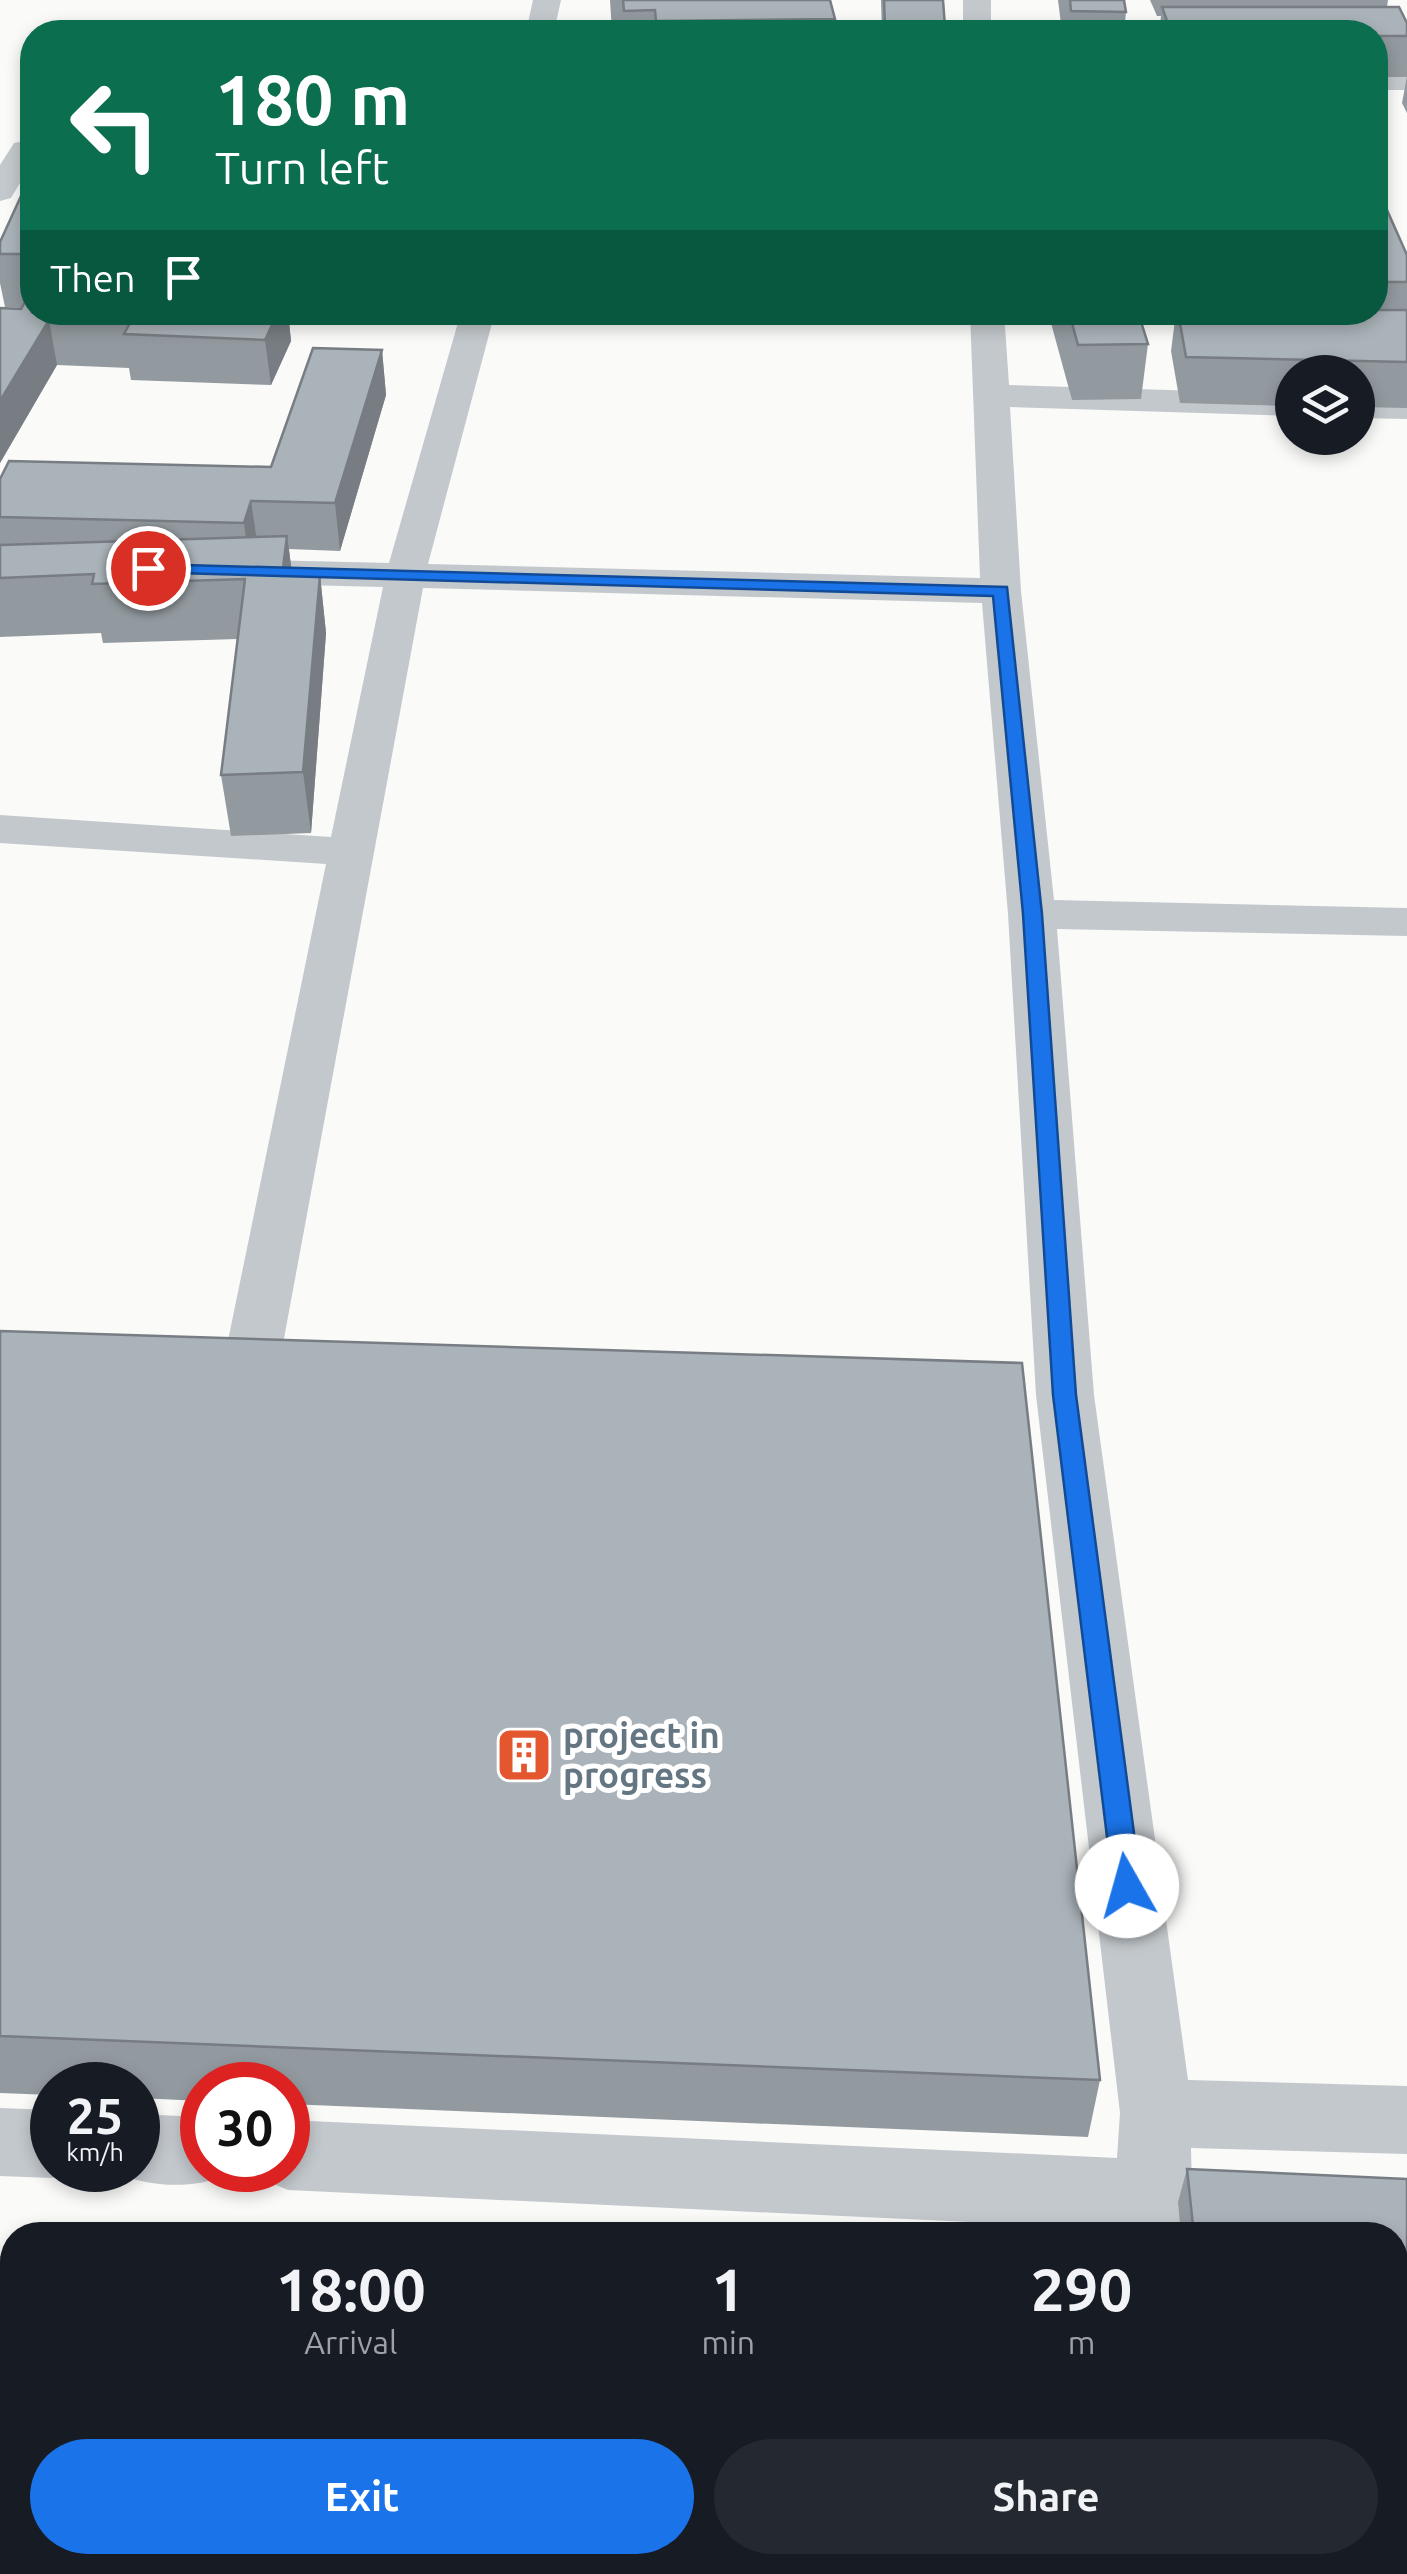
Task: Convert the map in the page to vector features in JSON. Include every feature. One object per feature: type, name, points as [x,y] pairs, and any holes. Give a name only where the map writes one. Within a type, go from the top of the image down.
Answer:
[{"type":"street","points":[[0,191],[19,150]]},
{"type":"street","points":[[252,1360],[406,577],[474,325]]},
{"type":"street","points":[[310,2157],[1154,2215],[1156,2113],[1064,1395],[1032,914],[1001,591],[987,325]]},
{"type":"street","points":[[990,395],[1275,404]]},
{"type":"street","points":[[1375,407],[1407,408]]},
{"type":"street","points":[[174,569],[1001,591]]},
{"type":"street","points":[[0,830],[351,852]]},
{"type":"street","points":[[1032,914],[1407,922]]},
{"type":"street","points":[[194,1357],[311,1362]]},
{"type":"street","points":[[1005,1392],[1064,1395]]},
{"type":"street","points":[[1156,2113],[1407,2120]]},
{"type":"street","points":[[0,2142],[30,2143]]},
{"type":"building","points":[[623,0],[830,0],[835,19],[656,20],[655,10],[624,11]]},
{"type":"building","points":[[884,0],[943,0],[944,20],[885,20]]},
{"type":"building","points":[[1070,0],[1124,0],[1126,12],[1071,11]]},
{"type":"building","points":[[1162,7],[1399,7],[1407,23],[1407,36],[1388,36],[1388,20],[1167,20]]},
{"type":"building","points":[[20,198],[20,254],[0,254],[0,242]]},
{"type":"building","points":[[1388,212],[1407,255],[1407,282],[1388,282]]},
{"type":"building","points":[[0,308],[20,309],[20,325],[46,325],[0,401]]},
{"type":"building","points":[[1388,310],[1407,310],[1407,362],[1375,361],[1375,355],[1275,355],[1275,359],[1186,357],[1180,325],[1388,325]]},
{"type":"building","points":[[129,325],[272,325],[265,340],[124,334]]},
{"type":"building","points":[[1073,325],[1142,325],[1148,344],[1078,345]]},
{"type":"building","points":[[313,348],[382,350],[335,503],[251,501],[244,523],[0,517],[0,479],[9,461],[271,467]]},
{"type":"building","points":[[287,536],[282,576],[320,575],[303,772],[221,775],[245,579],[92,584],[94,574],[0,578],[0,545]]},
{"type":"building","name":"project in progress","points":[[0,1331],[1022,1363],[1100,2080],[0,2036]]},
{"type":"building","points":[[1187,2169],[1407,2179],[1407,2222],[1193,2222]]},
{"type":"place","name":"project in progress","points":[[524,1755]]},
{"type":"route","points":[[148,568],[1001,591],[1032,914],[1064,1395],[1127,1886]]}]
